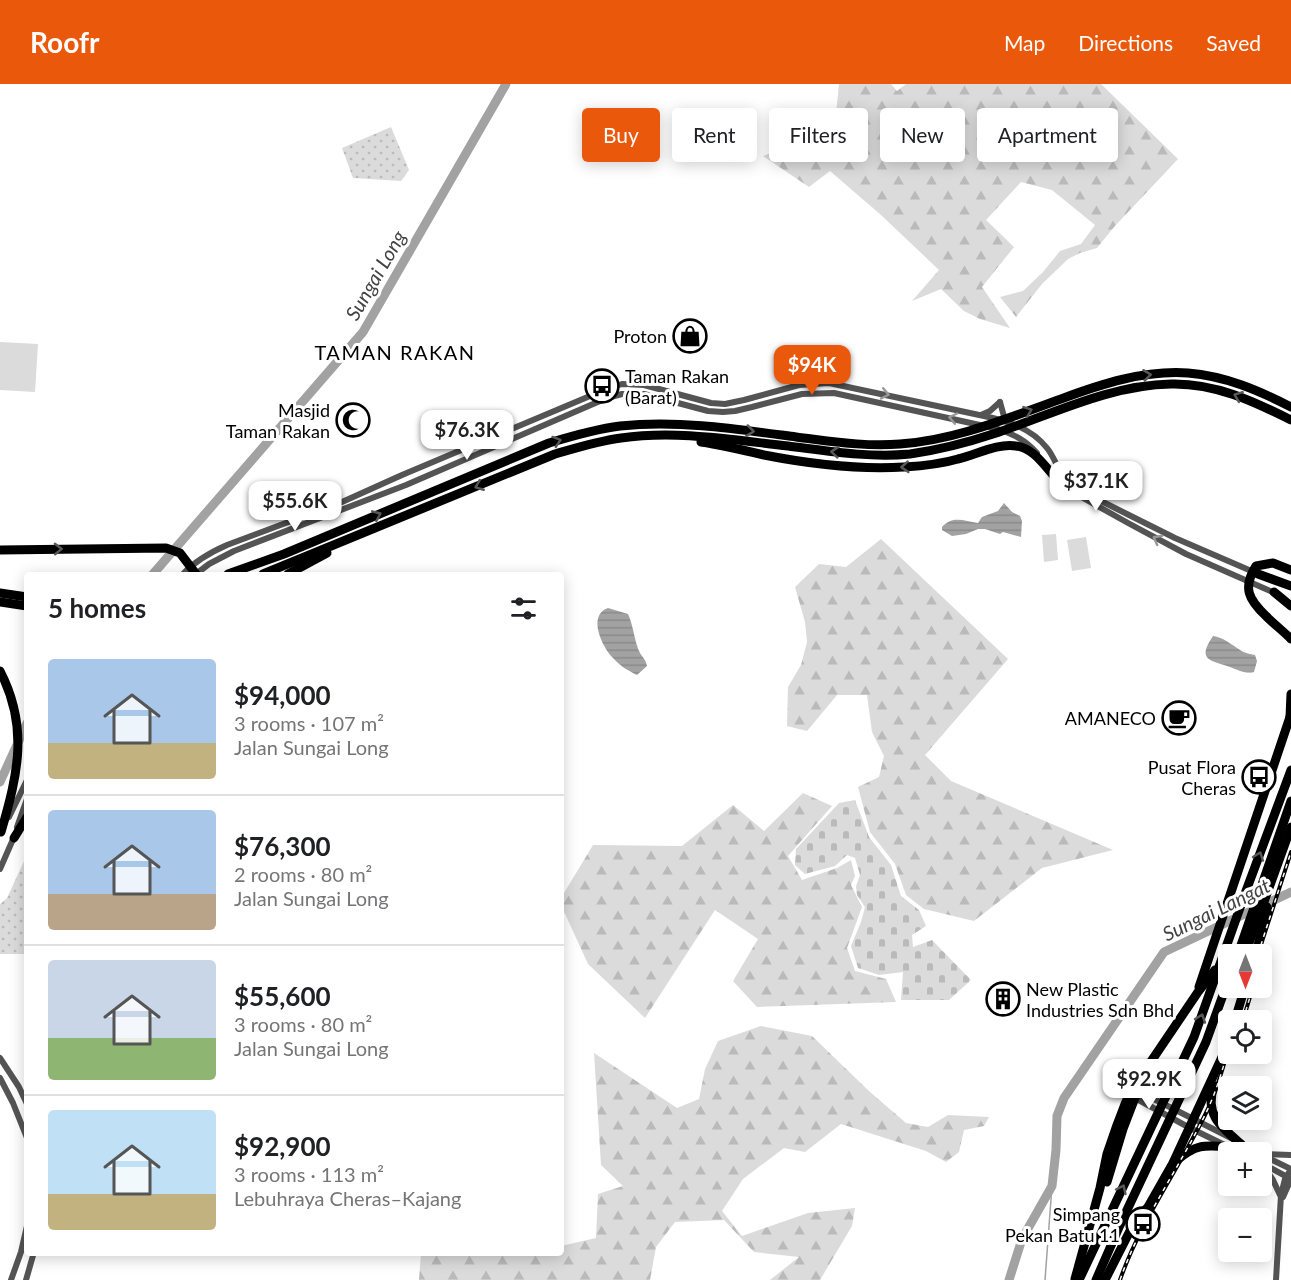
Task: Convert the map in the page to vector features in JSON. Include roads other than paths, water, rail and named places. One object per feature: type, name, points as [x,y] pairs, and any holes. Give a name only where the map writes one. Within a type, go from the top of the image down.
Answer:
[{"type":"highway","points":[[234,572],[284,554],[515,457],[567,438],[602,429],[648,424],[695,425],[876,445],[918,442],[985,427],[1090,388],[1137,376],[1164,373],[1188,373],[1240,383],[1291,407]]},
{"type":"highway","points":[[268,572],[555,454],[611,440],[655,435],[715,438],[842,453],[909,454],[956,446],[1085,400],[1140,386],[1171,384],[1201,386],[1227,392],[1258,403],[1291,420]]},
{"type":"highway","points":[[655,435],[855,468],[930,465],[957,460],[1002,446],[1014,445],[1023,447],[1032,453],[1054,476]]},
{"type":"highway","points":[[292,572],[353,538]]},
{"type":"highway","points":[[0,550],[166,548],[180,553],[194,572]]},
{"type":"highway","points":[[1291,570],[1273,563],[1256,566],[1248,582],[1249,596],[1255,606],[1291,639]]},
{"type":"highway","points":[[1258,574],[1291,586]]},
{"type":"highway","points":[[0,592],[24,596]]},
{"type":"highway","points":[[1274,592],[1291,606]]},
{"type":"highway","points":[[0,602],[24,606]]},
{"type":"highway","points":[[0,671],[13,702],[18,747],[13,792],[1,834]]},
{"type":"highway","points":[[1198,992],[1290,715],[1291,694]]},
{"type":"highway","points":[[1227,944],[1291,770]]},
{"type":"highway","points":[[1255,944],[1266,892],[1291,801]]},
{"type":"highway","points":[[14,838],[24,822]]},
{"type":"highway","points":[[1244,944],[1291,827]]},
{"type":"highway","points":[[1266,892],[1291,840]]},
{"type":"highway","points":[[1251,944],[1255,941]]},
{"type":"highway","points":[[1077,1280],[1101,1188],[1107,1154],[1125,1104],[1136,1083],[1218,965]]},
{"type":"highway","points":[[1077,1280],[1170,1091],[1194,1037],[1218,969]]},
{"type":"highway","points":[[1096,1280],[1206,1041],[1222,998]]},
{"type":"highway","points":[[1217,1014],[1226,998]]},
{"type":"highway","points":[[1089,1229],[1108,1180],[1123,1129],[1150,1063]]},
{"type":"highway","points":[[1105,1280],[1133,1226],[1148,1207],[1173,1163],[1219,1064]]},
{"type":"highway","points":[[1222,1064],[1211,1095],[1212,1107],[1214,1117],[1235,1142]]},
{"type":"highway","points":[[1173,1163],[1194,1148],[1218,1147]]},
{"type":"street","points":[[194,572],[214,550],[342,502],[622,384],[644,385],[711,403],[725,404],[799,385],[829,383],[1005,420],[1021,427],[1047,448],[1061,471],[1083,492],[1175,538],[1291,591]]},
{"type":"street","points":[[194,572],[234,551],[406,485],[607,398],[622,394],[644,394],[708,411],[723,412],[802,394],[834,393],[998,429],[1017,436],[1030,445],[1054,476],[1074,494],[1186,554],[1291,601]]},
{"type":"street","points":[[980,415],[990,411],[1000,402],[1005,420]]},
{"type":"street","points":[[1,834],[24,786]]},
{"type":"street","points":[[0,869],[24,808]]},
{"type":"street","points":[[0,1058],[24,1098]]},
{"type":"street","points":[[0,1078],[24,1130]]},
{"type":"street","points":[[1136,1094],[1228,1142]]},
{"type":"street","points":[[1192,1124],[1221,1142]]},
{"type":"street","points":[[1272,1154],[1291,1155]]},
{"type":"street","points":[[1272,1159],[1291,1169],[1281,1198],[1276,1280]]},
{"type":"street","points":[[1272,1169],[1289,1178]]},
{"type":"street","points":[[1272,1179],[1281,1198]]},
{"type":"street","points":[[11,1280],[24,1239]]},
{"type":"street","points":[[26,1280],[33,1256]]},
{"type":"waterway","name":"Sungai Long","points":[[155,572],[363,332],[506,84]]},
{"type":"waterway","name":"Sungai Long","points":[[0,782],[24,730]]},
{"type":"waterway","name":"Sungai Langat","points":[[1009,1280],[1022,1239],[1052,1186],[1057,1116],[1064,1098],[1164,952],[1291,892]]},
{"type":"waterway","points":[[1045,1280],[1052,1186]]},
{"type":"railway","points":[[1261,944],[1291,852]]},
{"type":"railway","points":[[1246,1010],[1250,998]]},
{"type":"railway","points":[[1120,1280],[1138,1237],[1209,1107],[1224,1064]]},
{"type":"place","name":"Proton","points":[[690,336]]},
{"type":"place","name":"Taman Rakan (Barat)","points":[[602,386]]},
{"type":"place","name":"Masjid Taman Rakan","points":[[353,420]]},
{"type":"place","name":"AMANECO","points":[[1179,718]]},
{"type":"place","name":"Pusat Flora Cheras","points":[[1259,777]]},
{"type":"place","name":"New Plastic Industries Sdn Bhd","points":[[1003,999]]},
{"type":"place","name":"Simpang Pekan Batu 11","points":[[1143,1224]]},
{"type":"district","name":"TAMAN RAKAN","points":[[395,352]]}]
